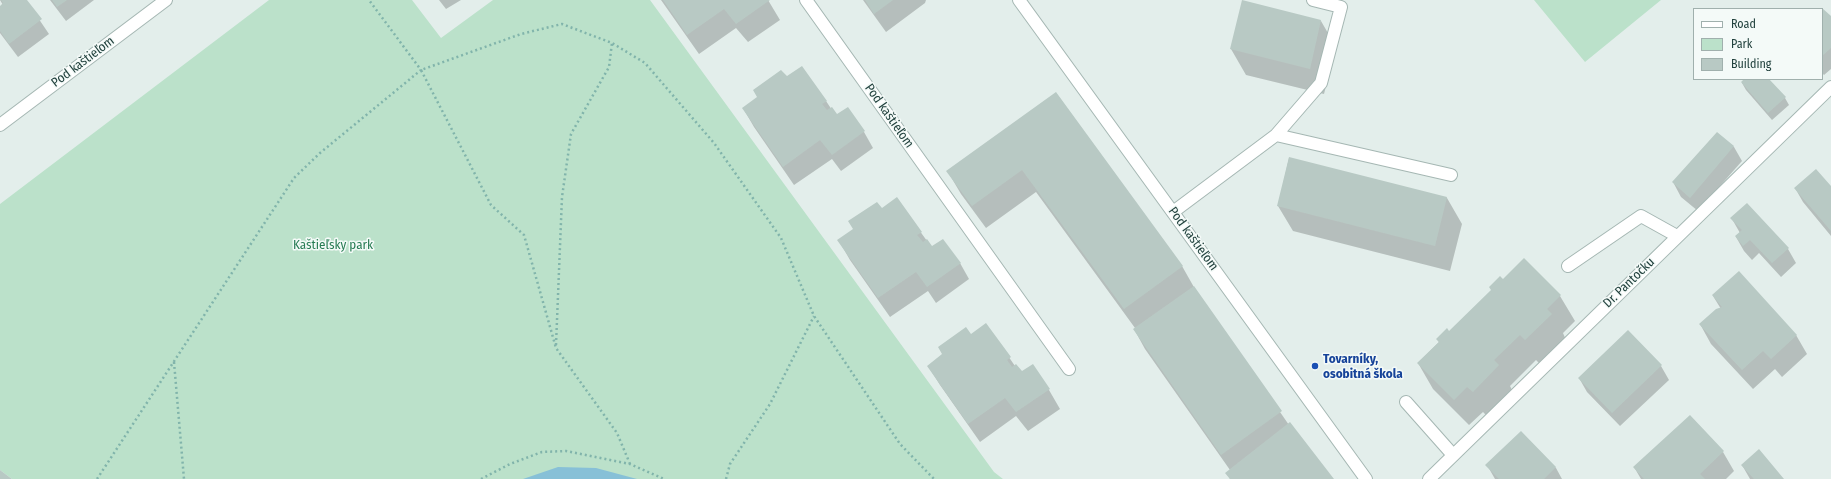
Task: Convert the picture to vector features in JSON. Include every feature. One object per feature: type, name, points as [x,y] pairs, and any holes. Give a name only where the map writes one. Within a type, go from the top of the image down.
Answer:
[{"type":"street","name":"Pod kaštieľom","points":[[0,125],[166,0]]},
{"type":"street","name":"Pod kaštieľom","points":[[806,0],[1070,369]]},
{"type":"street","points":[[1173,212],[1276,135],[1321,83],[1341,7],[1313,0]]},
{"type":"street","name":"Pod kaštieľom","points":[[1023,1],[1366,479]]},
{"type":"street","name":"Dr. Pantočku","points":[[1428,479],[1831,87]]},
{"type":"street","points":[[1276,135],[1451,175]]},
{"type":"street","points":[[1568,266],[1641,216],[1677,236]]},
{"type":"street","points":[[1406,402],[1454,455]]},
{"type":"path","points":[[369,0],[421,70],[491,206],[524,235],[556,348],[616,433],[630,464]]},
{"type":"path","points":[[97,479],[294,178],[320,153],[421,70],[521,34],[562,24],[612,43],[644,63],[714,143],[781,238],[814,316],[900,444],[934,479]]},
{"type":"path","points":[[556,348],[562,198],[571,134],[609,67],[612,43]]},
{"type":"path","points":[[726,479],[730,464],[770,404],[814,316]]},
{"type":"path","points":[[174,362],[184,479]]},
{"type":"path","points":[[481,479],[510,464],[542,452],[566,451],[630,464],[664,479]]},
{"type":"green space","name":"Kaštieľsky park","points":[[269,0],[412,0],[441,38],[493,0],[650,0],[994,472],[1003,479],[12,479],[0,470],[0,204]]},
{"type":"green space","points":[[1534,0],[1661,0],[1585,62]]},
{"type":"water","points":[[558,467],[596,468],[637,479],[523,479]]},
{"type":"building","points":[[1,0],[27,0],[42,19],[9,44],[0,31],[0,6],[3,3]]},
{"type":"building","points":[[52,0],[67,0],[57,7]]},
{"type":"building","points":[[663,0],[770,0],[736,24],[724,9],[687,35]]},
{"type":"building","points":[[865,0],[893,0],[874,14]]},
{"type":"building","points":[[1242,0],[1321,20],[1310,69],[1230,49]]},
{"type":"building","points":[[1823,9],[1831,16],[1831,48],[1823,55]]},
{"type":"building","points":[[802,66],[827,101],[822,104],[827,110],[832,107],[837,114],[848,107],[865,131],[832,155],[820,140],[783,167],[742,108],[757,97],[753,90],[781,70],[787,76]]},
{"type":"building","points":[[1743,80],[1770,80],[1786,97],[1768,113],[1741,82]]},
{"type":"building","points":[[1056,92],[1183,266],[1124,309],[1022,170],[972,206],[946,171]]},
{"type":"building","points":[[1717,132],[1734,146],[1690,198],[1672,182]]},
{"type":"building","points":[[1289,157],[1447,197],[1435,246],[1277,206]]},
{"type":"building","points":[[1816,169],[1831,186],[1831,231],[1794,188]]},
{"type":"building","points":[[897,197],[922,232],[917,235],[923,242],[927,239],[932,246],[943,239],[961,263],[927,287],[916,272],[878,298],[837,240],[853,229],[848,221],[877,202],[882,208]]},
{"type":"building","points":[[1747,203],[1789,248],[1772,263],[1750,240],[1743,246],[1735,236],[1742,230],[1730,218]]},
{"type":"building","points":[[1524,258],[1561,295],[1547,309],[1552,314],[1525,340],[1520,335],[1494,360],[1499,365],[1473,392],[1467,387],[1454,400],[1417,363],[1439,342],[1436,339],[1447,328],[1449,331],[1491,290],[1489,287],[1500,276],[1503,279]]},
{"type":"building","points":[[1739,271],[1797,335],[1771,359],[1763,351],[1742,370],[1699,324],[1716,309],[1722,307],[1712,295]]},
{"type":"building","points":[[1194,286],[1282,411],[1221,455],[1133,329]]},
{"type":"building","points":[[986,323],[1011,357],[1007,360],[1012,367],[1016,364],[1022,371],[1033,364],[1050,389],[1016,412],[1005,398],[968,424],[927,366],[942,354],[938,347],[966,327],[971,334]]},
{"type":"building","points":[[1628,330],[1662,365],[1612,413],[1578,378]]},
{"type":"building","points":[[1690,415],[1724,451],[1700,474],[1705,479],[1644,479],[1633,467]]},
{"type":"building","points":[[1290,422],[1334,479],[1230,479],[1225,473]]},
{"type":"building","points":[[1521,431],[1556,467],[1544,479],[1499,479],[1485,465]]},
{"type":"building","points":[[1759,449],[1784,479],[1754,479],[1741,465]]},
{"type":"building","points":[[0,470],[12,479],[0,479]]},
{"type":"place","name":"Tovarníky, osobitná škola","points":[[1315,366]]}]
